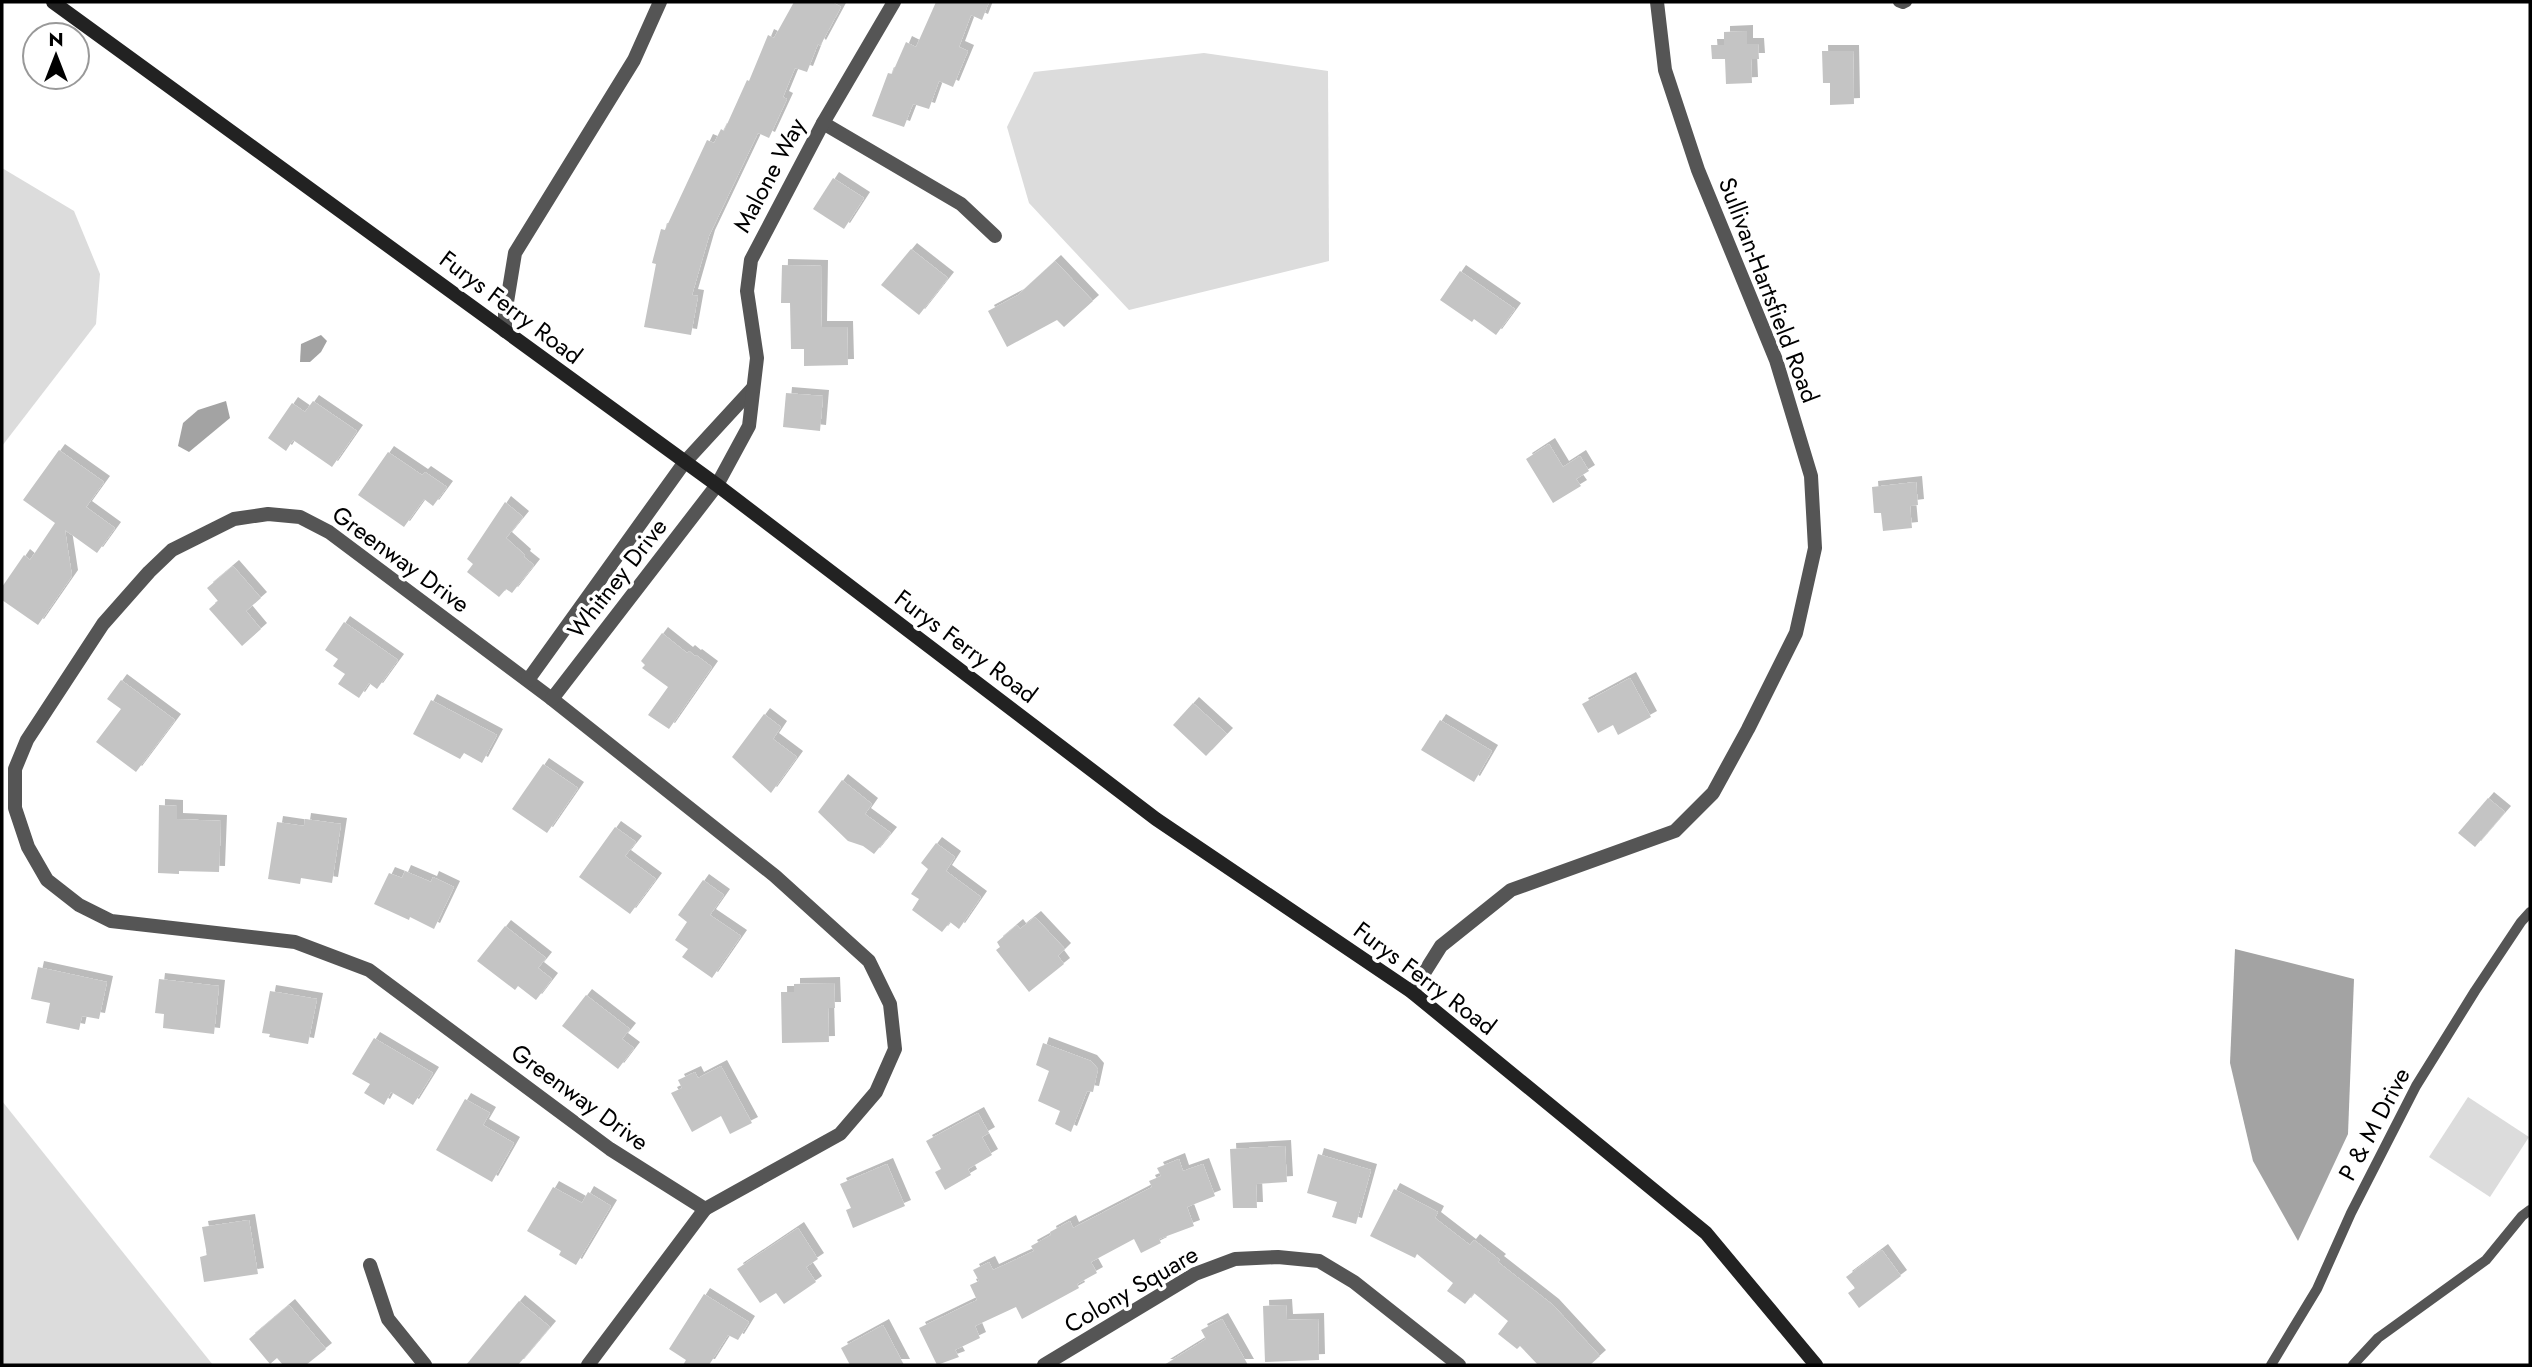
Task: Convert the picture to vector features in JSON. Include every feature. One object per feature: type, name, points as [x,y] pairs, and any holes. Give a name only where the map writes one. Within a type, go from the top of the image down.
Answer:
[{"type":"main road","name":"Furys Ferry Road","points":[[53,2],[717,485],[1156,819],[1412,992],[1706,1233],[1816,1365]]},
{"type":"street","points":[[505,331],[505,314],[515,253],[634,60],[660,2]]},
{"type":"street","name":"Malone Way","points":[[717,485],[749,426],[757,358],[747,290],[751,260],[822,123],[894,2]]},
{"type":"street","name":"Sullivan-Hartsfield Road","points":[[1412,992],[1441,946],[1511,890],[1675,831],[1713,793],[1796,633],[1815,548],[1811,477],[1776,360],[1698,170],[1669,82],[1657,2]]},
{"type":"street","points":[[822,123],[961,204],[995,236]]},
{"type":"street","points":[[684,463],[754,387]]},
{"type":"street","name":"Whitney Drive","points":[[528,680],[684,463]]},
{"type":"street","name":"Whitney Drive","points":[[552,699],[717,485]]},
{"type":"street","name":"Greenway Drive","points":[[588,1365],[705,1209],[839,1133],[876,1092],[895,1049],[890,1004],[869,961],[775,876],[528,680],[329,532],[300,517],[268,514],[233,519],[172,550],[103,624],[27,740],[15,769],[15,808],[28,847],[47,880],[79,905],[111,921],[295,942],[369,970],[610,1149],[705,1209]]},
{"type":"street","name":"Colony Square","points":[[1045,1365],[1195,1274],[1235,1259],[1278,1257],[1319,1261],[1354,1282],[1458,1365]]},
{"type":"street","points":[[370,1265],[388,1319],[425,1365]]},
{"type":"lane","points":[[1898,2],[1907,2]]},
{"type":"lane","name":"P & M Drive","points":[[2270,1365],[2317,1289],[2351,1213],[2416,1086],[2475,991],[2530,912]]},
{"type":"lane","points":[[2353,1365],[2378,1338],[2486,1259],[2530,1210]]},
{"type":"shaded area","points":[[1204,53],[1328,71],[1329,261],[1129,310],[1029,203],[1007,127],[1034,72]]},
{"type":"shaded area","points":[[2,168],[74,211],[100,274],[96,324],[2,446]]},
{"type":"shaded area","points":[[321,335],[327,341],[321,352],[310,362],[300,362],[301,344]]},
{"type":"shaded area","points":[[226,401],[230,418],[189,452],[178,446],[183,423],[198,410]]},
{"type":"shaded area","points":[[2235,949],[2354,979],[2348,1134],[2298,1241],[2253,1161],[2230,1063]]},
{"type":"shaded area","points":[[2468,1097],[2529,1137],[2490,1197],[2429,1157]]},
{"type":"shaded area","points":[[2,1101],[213,1365],[2,1365]]},
{"type":"building","points":[[794,2],[832,2],[841,7],[820,46],[818,44],[807,72],[795,68],[783,97],[787,99],[769,138],[758,133],[709,236],[692,295],[698,296],[691,335],[644,327],[656,264],[652,263],[661,229],[665,230],[707,140],[714,143],[721,129],[724,131],[768,35],[774,38]]},
{"type":"building","points":[[936,2],[989,2],[982,20],[971,15],[959,47],[968,51],[953,87],[939,81],[929,109],[913,104],[904,127],[872,116],[888,73],[892,74],[906,42],[916,47]]},
{"type":"building","points":[[1747,31],[1747,44],[1758,44],[1759,59],[1751,59],[1752,83],[1726,84],[1725,59],[1712,59],[1711,45],[1724,45],[1724,32]]},
{"type":"building","points":[[1822,51],[1853,51],[1854,104],[1830,105],[1830,83],[1823,83]]},
{"type":"building","points":[[833,178],[864,198],[844,229],[813,209]]},
{"type":"building","points":[[911,249],[948,278],[919,315],[881,285]]},
{"type":"building","points":[[1055,261],[1093,301],[1064,327],[1057,320],[1007,347],[988,311],[1018,295]]},
{"type":"building","points":[[782,265],[822,266],[821,327],[847,327],[848,365],[804,366],[804,349],[791,349],[790,303],[781,303]]},
{"type":"building","points":[[1460,271],[1515,309],[1496,335],[1440,300]]},
{"type":"building","points":[[786,393],[823,396],[820,431],[783,427]]},
{"type":"building","points":[[313,401],[357,431],[332,467],[293,440],[286,451],[268,438],[292,403],[305,412]]},
{"type":"building","points":[[1549,444],[1563,467],[1580,456],[1589,471],[1576,479],[1581,486],[1553,503],[1526,459]]},
{"type":"building","points":[[59,450],[104,482],[86,507],[115,528],[97,553],[65,530],[72,576],[38,625],[2,600],[2,587],[24,555],[30,560],[55,523],[23,500]]},
{"type":"building","points":[[388,452],[422,475],[425,472],[447,487],[433,506],[424,499],[404,527],[358,495]]},
{"type":"building","points":[[1916,482],[1918,505],[1910,506],[1912,528],[1883,531],[1881,513],[1874,513],[1872,487]]},
{"type":"building","points":[[505,502],[523,517],[506,538],[534,565],[512,593],[506,589],[499,597],[467,572],[473,564],[467,559]]},
{"type":"building","points":[[233,566],[261,598],[246,611],[261,629],[242,646],[209,609],[218,601],[207,588]]},
{"type":"building","points":[[344,622],[398,660],[377,689],[369,683],[359,698],[338,684],[345,674],[333,666],[338,659],[325,650]]},
{"type":"building","points":[[662,633],[687,653],[689,651],[712,667],[669,729],[648,715],[668,687],[642,668],[645,665],[641,661]]},
{"type":"building","points":[[1630,678],[1651,717],[1618,735],[1613,725],[1598,733],[1582,704]]},
{"type":"building","points":[[121,680],[175,720],[136,772],[96,742],[121,709],[107,699]]},
{"type":"building","points":[[431,700],[497,735],[482,763],[464,753],[460,759],[413,734]]},
{"type":"building","points":[[1193,703],[1227,734],[1206,756],[1173,725]]},
{"type":"building","points":[[764,714],[781,727],[773,739],[797,757],[771,793],[732,757]]},
{"type":"building","points":[[1440,720],[1492,751],[1474,782],[1421,750]]},
{"type":"building","points":[[543,764],[578,788],[547,833],[512,809]]},
{"type":"building","points":[[842,780],[872,804],[865,814],[891,833],[874,854],[863,846],[848,841],[818,812]]},
{"type":"building","points":[[2488,798],[2505,812],[2475,847],[2458,833]]},
{"type":"building","points":[[159,805],[177,806],[177,819],[221,821],[219,872],[158,873]]},
{"type":"building","points":[[305,819],[341,824],[332,883],[301,878],[300,884],[268,879],[277,822],[304,826]]},
{"type":"building","points":[[615,827],[636,842],[625,856],[656,879],[630,914],[579,877]]},
{"type":"building","points":[[936,843],[955,857],[946,871],[981,897],[959,929],[950,922],[942,932],[912,910],[919,899],[911,894],[928,869],[921,863]]},
{"type":"building","points":[[405,871],[431,882],[433,877],[454,887],[434,929],[374,904],[389,873],[402,878]]},
{"type":"building","points":[[703,880],[724,895],[710,915],[741,936],[712,978],[682,957],[688,949],[675,940],[687,922],[678,915]]},
{"type":"building","points":[[1035,917],[1065,949],[1058,956],[1064,964],[1029,992],[996,950],[1000,947],[997,942],[1017,925],[1020,929]]},
{"type":"building","points":[[505,926],[546,958],[538,968],[552,979],[536,1000],[518,986],[515,990],[477,961]]},
{"type":"building","points":[[38,967],[107,982],[99,1019],[82,1016],[79,1030],[46,1023],[50,1003],[31,999]]},
{"type":"building","points":[[159,979],[219,986],[214,1034],[163,1028],[164,1014],[155,1013]]},
{"type":"building","points":[[834,983],[835,1008],[828,1008],[829,1042],[782,1043],[781,992],[794,992],[794,984]]},
{"type":"building","points":[[270,991],[317,999],[308,1044],[269,1037],[270,1034],[262,1033]]},
{"type":"building","points":[[586,995],[630,1029],[622,1039],[634,1048],[618,1069],[562,1026]]},
{"type":"building","points":[[374,1038],[433,1073],[413,1105],[391,1092],[384,1105],[364,1093],[370,1084],[352,1074]]},
{"type":"building","points":[[1043,1043],[1091,1061],[1098,1069],[1093,1092],[1087,1091],[1071,1132],[1055,1124],[1060,1111],[1038,1101],[1049,1071],[1036,1065]]},
{"type":"building","points":[[721,1066],[752,1123],[730,1134],[721,1116],[692,1132],[671,1093],[682,1088],[678,1080],[695,1072],[698,1078]]},
{"type":"building","points":[[465,1099],[490,1113],[483,1125],[514,1143],[492,1182],[436,1150]]},
{"type":"building","points":[[978,1113],[989,1133],[982,1137],[992,1155],[968,1169],[971,1175],[945,1190],[935,1172],[941,1169],[926,1141]]},
{"type":"building","points":[[1285,1146],[1287,1182],[1256,1184],[1257,1208],[1233,1208],[1230,1149]]},
{"type":"building","points":[[1318,1154],[1371,1170],[1356,1224],[1332,1217],[1337,1202],[1307,1193]]},
{"type":"building","points":[[1179,1159],[1183,1171],[1203,1164],[1215,1196],[1187,1207],[1194,1226],[1159,1239],[1161,1243],[1141,1253],[1134,1239],[1091,1262],[1097,1273],[1077,1284],[1079,1288],[1022,1319],[1016,1307],[975,1326],[980,1338],[955,1350],[959,1357],[937,1365],[919,1328],[977,1300],[970,1285],[979,1281],[973,1270],[989,1262],[993,1270],[1034,1251],[1031,1246],[1070,1221],[1073,1228],[1152,1187],[1149,1181],[1161,1176],[1157,1168]]},
{"type":"building","points":[[887,1164],[905,1206],[853,1228],[846,1210],[851,1208],[840,1184]]},
{"type":"building","points":[[553,1187],[582,1203],[588,1192],[611,1206],[576,1265],[559,1255],[561,1251],[527,1231]]},
{"type":"building","points":[[1394,1189],[1438,1212],[1435,1218],[1470,1245],[1474,1240],[1500,1260],[1498,1262],[1553,1305],[1600,1356],[1590,1365],[1538,1365],[1520,1346],[1517,1349],[1498,1334],[1508,1321],[1474,1293],[1465,1304],[1447,1291],[1453,1283],[1417,1254],[1415,1258],[1370,1236]]},
{"type":"building","points":[[249,1220],[258,1274],[204,1282],[200,1257],[207,1255],[202,1227]]},
{"type":"building","points":[[798,1228],[818,1259],[806,1267],[816,1282],[784,1304],[776,1293],[760,1303],[737,1269]]},
{"type":"building","points":[[1882,1250],[1901,1276],[1859,1308],[1848,1293],[1855,1288],[1846,1277]]},
{"type":"building","points":[[704,1294],[749,1322],[738,1340],[728,1335],[709,1365],[683,1365],[686,1360],[669,1349]]},
{"type":"building","points":[[519,1301],[550,1327],[518,1365],[466,1365]]},
{"type":"building","points":[[289,1305],[326,1349],[306,1365],[283,1365],[277,1358],[270,1364],[249,1339]]},
{"type":"building","points":[[1286,1305],[1287,1320],[1318,1319],[1319,1360],[1265,1362],[1263,1306]]},
{"type":"building","points":[[1222,1319],[1248,1365],[1164,1365],[1206,1339],[1201,1330]]},
{"type":"building","points":[[883,1325],[904,1365],[850,1365],[841,1348]]}]
